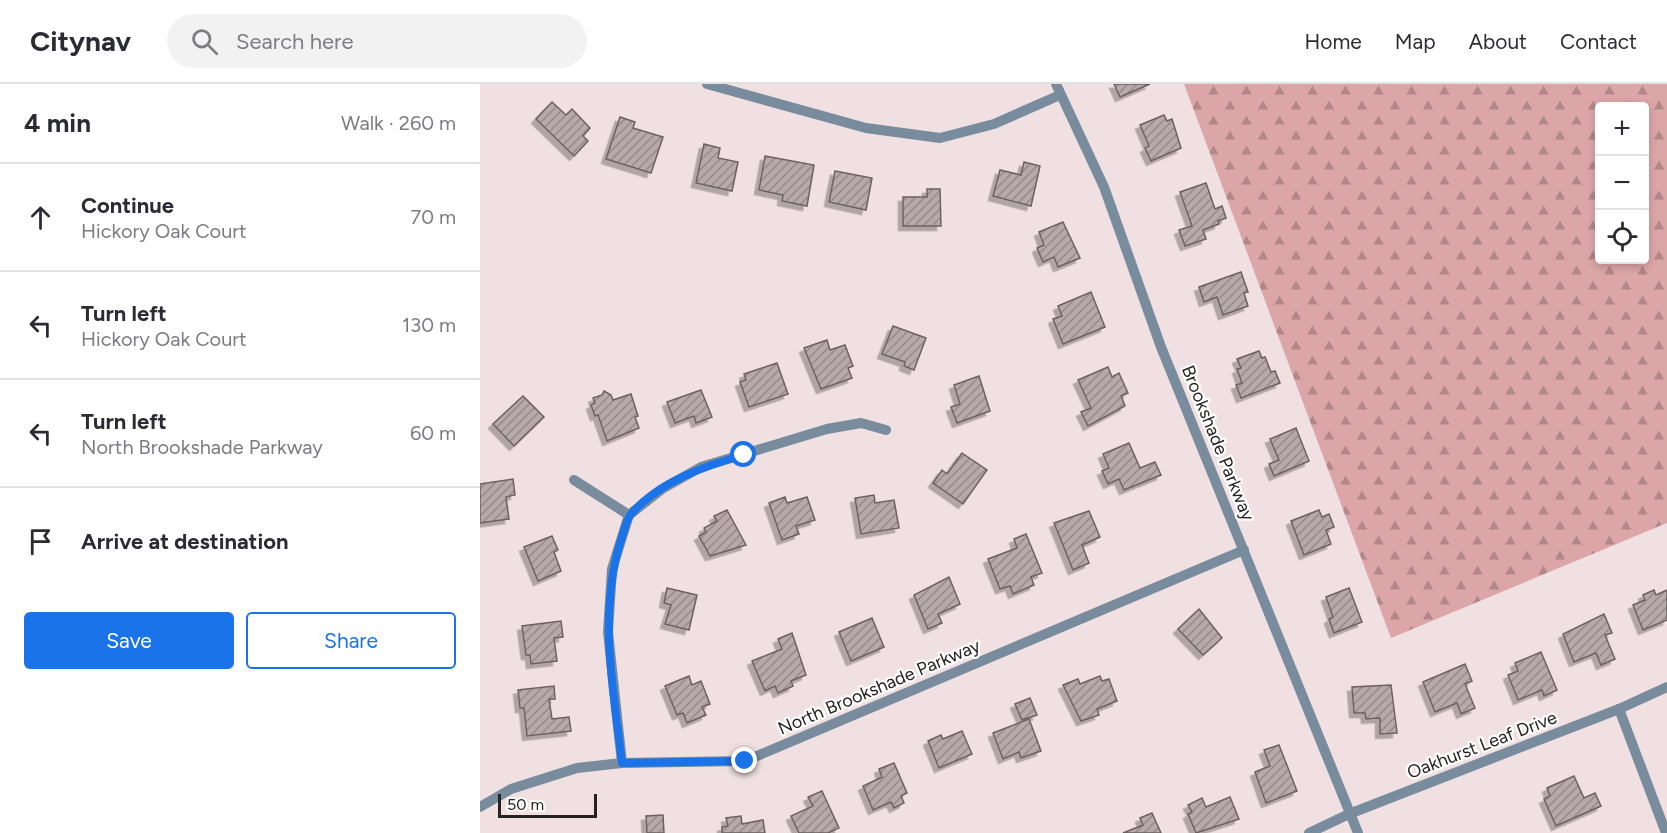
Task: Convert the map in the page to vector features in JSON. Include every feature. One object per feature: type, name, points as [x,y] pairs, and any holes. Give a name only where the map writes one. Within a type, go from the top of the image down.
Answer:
[{"type":"street","points":[[707,84],[866,128],[940,138],[994,124],[1060,95]]},
{"type":"street","name":"Brookshade Parkway","points":[[1056,84],[1104,187],[1161,346],[1358,833]]},
{"type":"street","points":[[622,763],[608,632],[612,569],[629,515],[662,489],[701,467],[827,429],[861,423],[886,430]]},
{"type":"street","points":[[574,480],[629,515]]},
{"type":"street","name":"North Brookshade Parkway","points":[[480,807],[511,789],[577,768],[622,763],[745,761],[1244,550]]},
{"type":"street","name":"Oakhurst Leaf Drive","points":[[1309,833],[1349,814],[1619,709],[1667,687]]},
{"type":"street","points":[[1619,709],[1666,833]]},
{"type":"green space","points":[[1184,84],[1667,84],[1667,523],[1391,638]]},
{"type":"building","points":[[1114,84],[1150,84],[1120,97]]},
{"type":"building","points":[[552,102],[566,115],[572,109],[590,128],[583,136],[588,141],[574,156],[536,119]]},
{"type":"building","points":[[1164,115],[1167,121],[1172,119],[1181,148],[1151,161],[1145,148],[1149,146],[1140,125]]},
{"type":"building","points":[[620,117],[635,122],[633,128],[663,137],[651,173],[606,159]]},
{"type":"building","points":[[704,144],[720,148],[718,158],[738,162],[732,191],[696,183]]},
{"type":"building","points":[[765,156],[814,165],[807,206],[782,201],[783,195],[759,190]]},
{"type":"building","points":[[1024,162],[1040,166],[1031,206],[993,196],[1000,170],[1021,175]]},
{"type":"building","points":[[835,171],[872,178],[866,210],[829,202]]},
{"type":"building","points":[[1206,183],[1215,209],[1222,206],[1226,218],[1218,221],[1219,224],[1203,230],[1206,239],[1185,246],[1179,230],[1192,226],[1180,192]]},
{"type":"building","points":[[927,189],[940,189],[941,226],[903,226],[903,197],[927,197]]},
{"type":"building","points":[[1063,222],[1080,258],[1058,267],[1054,257],[1043,262],[1037,248],[1044,245],[1039,232]]},
{"type":"building","points":[[1241,272],[1248,292],[1244,293],[1248,306],[1223,315],[1217,297],[1204,302],[1199,287]]},
{"type":"building","points":[[1091,292],[1105,327],[1063,344],[1053,319],[1062,316],[1058,306]]},
{"type":"building","points":[[893,326],[926,338],[914,370],[904,366],[905,362],[882,354]]},
{"type":"building","points":[[827,340],[830,350],[845,345],[853,366],[848,368],[852,378],[821,389],[804,348]]},
{"type":"building","points":[[1259,351],[1262,358],[1265,357],[1271,372],[1275,371],[1280,383],[1241,398],[1236,385],[1242,383],[1237,369],[1241,368],[1237,359]]},
{"type":"building","points":[[777,363],[788,394],[749,407],[740,382],[746,380],[744,374]]},
{"type":"building","points":[[1108,367],[1112,377],[1119,373],[1128,393],[1121,396],[1125,406],[1088,426],[1081,412],[1091,408],[1078,380]]},
{"type":"building","points":[[979,376],[990,411],[957,423],[951,407],[960,404],[954,385]]},
{"type":"building","points":[[701,390],[712,417],[696,423],[694,416],[675,423],[667,402]]},
{"type":"building","points":[[604,391],[611,395],[613,400],[631,394],[639,428],[607,441],[598,415],[595,416],[591,405],[595,403],[593,398],[602,395]]},
{"type":"building","points":[[523,396],[544,417],[514,446],[493,424]]},
{"type":"building","points":[[1296,428],[1309,461],[1274,476],[1269,464],[1279,460],[1270,439]]},
{"type":"building","points":[[1129,443],[1140,468],[1155,462],[1161,475],[1124,490],[1119,479],[1108,484],[1102,471],[1109,468],[1103,454]]},
{"type":"building","points":[[962,453],[987,470],[963,504],[933,483],[942,470],[947,474]]},
{"type":"building","points":[[513,479],[515,495],[506,497],[509,519],[480,523],[480,484]]},
{"type":"building","points":[[874,495],[875,503],[894,500],[899,528],[861,534],[855,498]]},
{"type":"building","points":[[785,497],[787,503],[807,497],[815,520],[796,526],[799,534],[782,540],[769,503]]},
{"type":"building","points":[[727,510],[746,545],[710,556],[699,536],[706,532],[704,528],[717,521],[714,516]]},
{"type":"building","points":[[1319,510],[1322,517],[1329,514],[1334,527],[1326,530],[1331,544],[1304,555],[1291,521]]},
{"type":"building","points":[[1089,511],[1100,537],[1082,545],[1089,563],[1073,570],[1054,523]]},
{"type":"building","points":[[1026,534],[1042,573],[1031,577],[1034,585],[1013,594],[1010,586],[1000,589],[988,559],[1017,548],[1014,539]]},
{"type":"building","points":[[552,536],[558,550],[554,552],[561,571],[538,581],[524,547]]},
{"type":"building","points":[[949,577],[960,604],[938,614],[942,623],[928,629],[914,595]]},
{"type":"building","points":[[667,588],[697,595],[689,630],[665,624],[671,605],[664,603]]},
{"type":"building","points":[[1349,588],[1362,622],[1334,633],[1329,619],[1333,617],[1326,597]]},
{"type":"building","points":[[1654,590],[1656,595],[1667,590],[1667,620],[1643,630],[1633,605],[1645,600],[1643,595]]},
{"type":"building","points":[[1199,609],[1222,638],[1203,655],[1178,629]]},
{"type":"building","points":[[1604,614],[1612,633],[1605,635],[1615,659],[1601,665],[1596,653],[1574,662],[1563,634]]},
{"type":"building","points":[[872,618],[884,647],[851,661],[839,632]]},
{"type":"building","points":[[561,621],[563,637],[554,638],[557,661],[531,664],[530,655],[526,655],[522,626]]},
{"type":"building","points":[[792,633],[806,675],[791,681],[793,686],[778,693],[775,686],[765,691],[752,661],[782,649],[778,639]]},
{"type":"building","points":[[1541,652],[1557,690],[1544,696],[1542,690],[1518,700],[1508,675],[1518,671],[1515,663]]},
{"type":"building","points":[[1465,664],[1472,681],[1465,684],[1475,708],[1461,714],[1457,703],[1435,712],[1423,682]]},
{"type":"building","points":[[689,676],[692,685],[701,681],[710,704],[702,707],[706,715],[687,723],[683,713],[677,715],[665,686]]},
{"type":"building","points":[[1100,676],[1102,681],[1109,679],[1117,701],[1097,709],[1099,715],[1081,721],[1063,685],[1078,679],[1080,684]]},
{"type":"building","points":[[1391,685],[1397,733],[1380,734],[1380,718],[1366,719],[1365,713],[1354,713],[1352,687]]},
{"type":"building","points":[[554,686],[555,699],[549,699],[552,719],[569,717],[571,731],[527,736],[524,708],[520,708],[518,690]]},
{"type":"building","points":[[1030,698],[1037,715],[1022,720],[1015,704]]},
{"type":"building","points":[[1029,719],[1041,751],[1021,758],[1019,752],[1003,759],[993,733]]},
{"type":"building","points":[[962,731],[972,754],[939,768],[928,741],[941,735],[943,739]]},
{"type":"building","points":[[1279,745],[1297,791],[1266,803],[1255,772],[1270,766],[1264,750]]},
{"type":"building","points":[[894,763],[907,793],[901,796],[904,803],[894,808],[891,802],[873,810],[863,786],[882,777],[879,769]]},
{"type":"building","points":[[1574,776],[1584,798],[1595,793],[1601,806],[1556,826],[1544,799],[1550,796],[1547,788]]},
{"type":"building","points":[[822,791],[839,828],[828,833],[799,833],[791,816],[813,806],[808,797]]},
{"type":"building","points":[[1230,797],[1239,819],[1196,833],[1188,814],[1192,812],[1188,805],[1202,798],[1206,807]]},
{"type":"building","points":[[1152,813],[1161,833],[1123,833],[1143,825],[1140,818]]},
{"type":"building","points":[[663,815],[664,833],[647,833],[646,816]]},
{"type":"building","points":[[741,816],[742,824],[763,820],[765,833],[722,833],[722,827],[728,826],[726,818]]},
{"type":"route","points":[[744,455],[701,467],[662,489],[629,515],[612,569],[608,632],[622,763],[745,761]]}]
